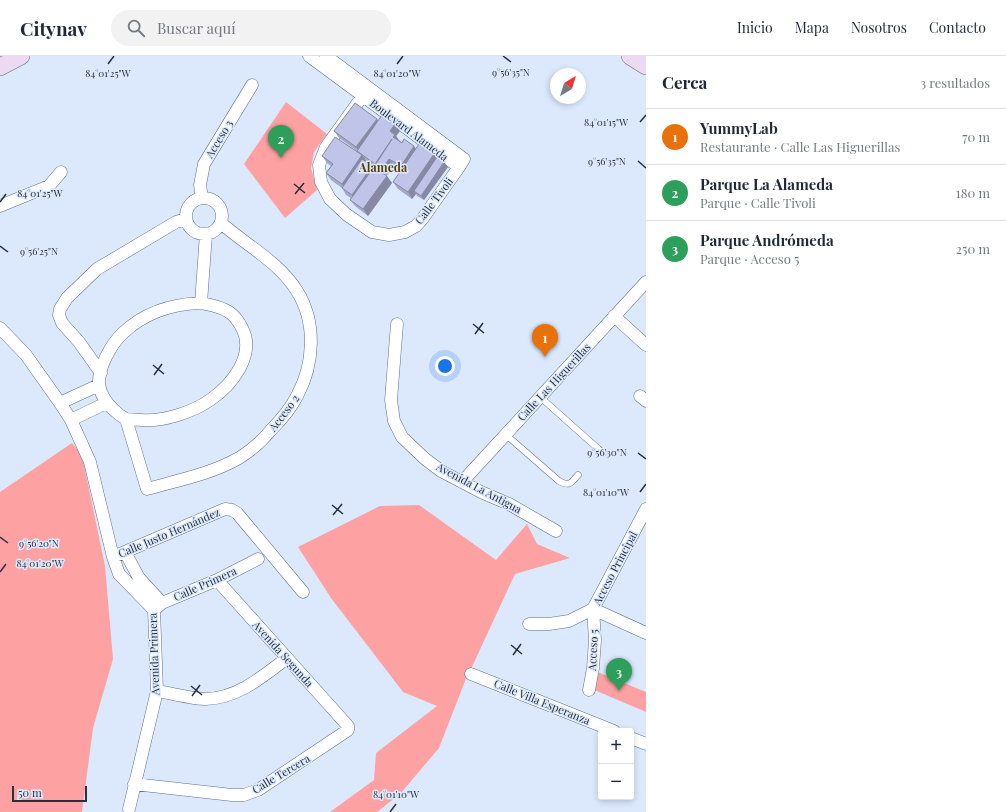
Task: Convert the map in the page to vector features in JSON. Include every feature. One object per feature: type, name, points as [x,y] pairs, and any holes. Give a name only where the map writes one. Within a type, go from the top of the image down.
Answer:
[{"type":"main road","points":[[0,67],[21,56]]},
{"type":"main road","points":[[630,56],[646,66]]},
{"type":"street","name":"Boulevard Alameda","points":[[309,56],[365,91]]},
{"type":"street","name":"Boulevard Alameda","points":[[326,56],[365,91],[459,167]]},
{"type":"street","name":"Acceso 3","points":[[202,198],[200,185],[204,164],[252,85]]},
{"type":"street","name":"Calle Tivoli","points":[[365,91],[326,147],[319,164],[321,182],[330,199],[348,215],[372,232],[389,235],[405,232],[416,226],[423,218],[459,167]]},
{"type":"street","points":[[0,206],[49,186],[61,172]]},
{"type":"street","points":[[202,198],[214,201],[221,211],[222,217],[221,223],[215,230],[206,234],[196,232],[186,220],[186,214],[192,203],[202,198]]},
{"type":"street","points":[[101,373],[79,342],[62,323],[59,315],[60,309],[67,298],[97,269],[176,222],[186,220]]},
{"type":"street","name":"Acceso 2","points":[[126,419],[147,489],[213,471],[239,458],[259,444],[280,421],[297,397],[310,360],[311,339],[309,322],[304,306],[297,292],[283,272],[221,223]]},
{"type":"street","points":[[200,303],[206,234]]},
{"type":"street","name":"Calle Las Higuerillas","points":[[462,482],[539,396],[646,282]]},
{"type":"street","points":[[200,303],[218,306],[230,312],[238,321],[244,332],[247,344],[245,356],[240,368],[231,380],[216,395],[210,400],[190,410],[170,417],[149,420],[126,419],[106,403],[99,385],[101,373],[109,350],[122,333],[142,318],[164,308],[184,304],[200,303]]},
{"type":"street","points":[[614,316],[646,345]]},
{"type":"street","name":"Avenida La Antigua","points":[[397,324],[391,400],[394,421],[402,437],[424,458],[441,471],[481,492],[509,504],[556,531]]},
{"type":"street","name":"Calle Justo Hernández","points":[[0,328],[26,355],[71,420],[90,462],[119,554],[225,509],[232,510],[303,592]]},
{"type":"street","points":[[60,403],[99,385]]},
{"type":"street","points":[[71,420],[106,403]]},
{"type":"street","name":"Acceso Principal","points":[[529,624],[549,624],[569,621],[593,609],[646,509]]},
{"type":"street","name":"Avenida Primera","points":[[119,554],[119,574],[124,580],[158,606],[157,691],[129,809]]},
{"type":"street","name":"Calle Primera","points":[[158,606],[217,580],[258,559]]},
{"type":"street","name":"Avenida Segunda","points":[[217,580],[349,728]]},
{"type":"street","points":[[593,609],[646,633]]},
{"type":"street","name":"Acceso 5","points":[[589,690],[593,668],[595,640],[593,609]]},
{"type":"street","points":[[157,691],[205,699],[224,696],[237,692],[257,681],[287,658]]},
{"type":"street","name":"Calle Villa Esperanza","points":[[471,674],[606,728]]},
{"type":"street","name":"Calle Tercera","points":[[134,784],[232,796],[244,795],[258,790],[290,770],[349,728]]},
{"type":"street","points":[[634,739],[646,744]]},
{"type":"lane","points":[[539,396],[603,453]]},
{"type":"lane","points":[[505,434],[559,482],[566,485],[570,484],[578,475]]},
{"type":"shaded area","points":[[286,102],[327,134],[314,152],[311,168],[317,190],[285,218],[244,164]]},
{"type":"shaded area","points":[[72,443],[82,455],[105,566],[113,659],[93,728],[82,812],[0,812],[0,492]]},
{"type":"shaded area","points":[[419,505],[496,560],[527,524],[537,544],[570,558],[515,574],[467,676],[439,748],[400,794],[377,812],[330,812],[374,780],[376,753],[437,706],[403,692],[331,598],[298,547],[380,506]]},
{"type":"shaded area","points":[[595,671],[646,692],[646,712],[592,689]]},
{"type":"building","points":[[355,103],[377,119],[356,147],[334,131]]},
{"type":"building","points":[[382,115],[395,124],[390,131],[395,135],[393,137],[402,143],[404,139],[414,146],[401,166],[389,159],[383,168],[376,164],[392,139],[375,164],[357,151]]},
{"type":"building","points":[[335,137],[362,155],[342,184],[326,173],[333,164],[322,156]]},
{"type":"building","points":[[419,144],[434,154],[408,192],[393,182]]},
{"type":"building","points":[[437,157],[444,162],[421,196],[414,191]]},
{"type":"building","points":[[362,159],[372,166],[352,195],[342,188]]},
{"type":"building","points":[[374,167],[387,176],[363,209],[350,200]]},
{"type":"place","name":"Parque La Alameda","points":[[281,158]]},
{"type":"place","name":"YummyLab","points":[[545,357]]},
{"type":"place","name":"Parque Andrómeda","points":[[619,691]]},
{"type":"district","name":"Alameda","points":[[383,168]]}]
